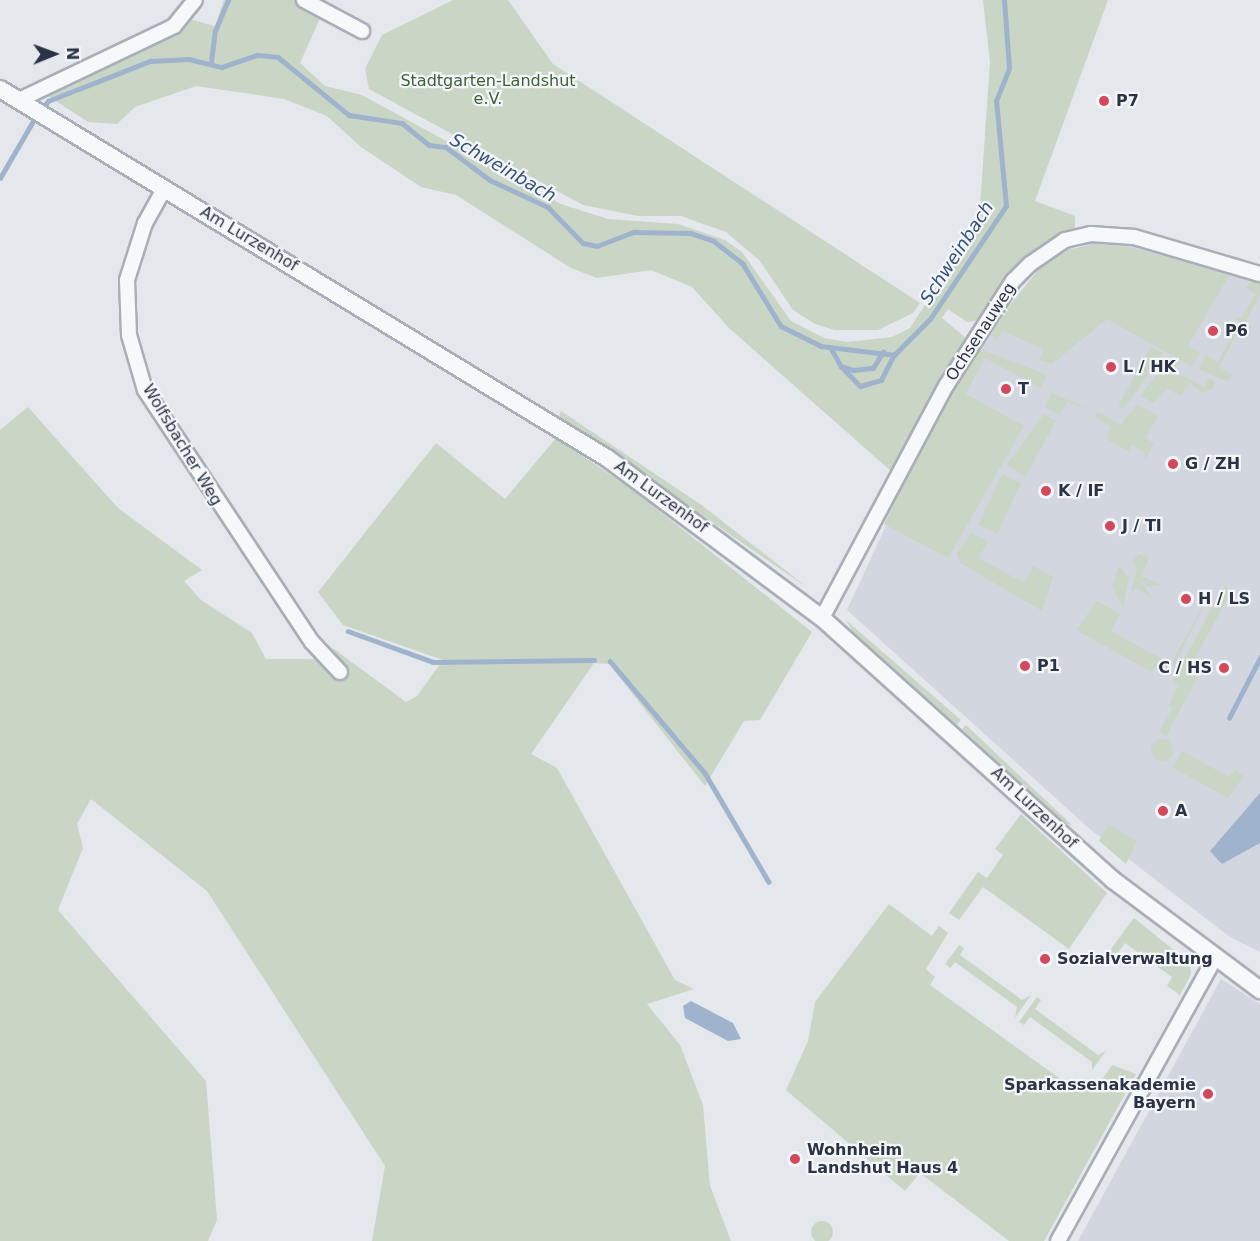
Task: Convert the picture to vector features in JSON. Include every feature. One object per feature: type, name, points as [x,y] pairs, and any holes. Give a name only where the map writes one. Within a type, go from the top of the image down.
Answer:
[{"type":"street","points":[[25,104],[174,26],[195,0]]},
{"type":"street","points":[[304,0],[362,31]]},
{"type":"street","name":"Am Lurzenhof","points":[[0,89],[608,458],[822,618],[1092,861],[1214,959],[1260,990]]},
{"type":"street","name":"Wolfsbacher Weg","points":[[164,189],[145,223],[127,280],[129,334],[145,390],[312,642],[340,672]]},
{"type":"street","name":"Ochsenauweg","points":[[822,618],[946,386],[1006,290],[1030,264],[1065,240],[1091,234],[1134,237],[1260,274]]},
{"type":"street","points":[[1058,1241],[1214,959]]},
{"type":"shaded area","points":[[1089,243],[1133,246],[1252,280],[1246,288],[1255,294],[1241,319],[1245,321],[1260,296],[1260,952],[1230,937],[1091,830],[847,610],[931,429],[992,327],[1040,268]]},
{"type":"shaded area","name":"Sparkassenakademie Bayern","points":[[1221,979],[1260,1004],[1260,1241],[1078,1241]]},
{"type":"green space","points":[[224,0],[304,0],[323,12],[300,63],[325,86],[362,95],[561,204],[608,219],[678,224],[725,240],[742,252],[791,321],[824,338],[847,342],[892,337],[910,328],[969,236],[980,206],[990,62],[983,0],[1108,0],[1035,201],[1075,216],[1075,228],[1026,256],[978,321],[967,322],[948,309],[942,318],[967,339],[892,472],[729,328],[692,287],[651,270],[597,278],[571,268],[456,195],[421,187],[361,147],[327,116],[284,99],[196,86],[135,107],[117,124],[88,122],[45,94],[190,19],[215,26]]},
{"type":"green space","name":"Stadtgarten-Landshut e.V.","points":[[453,0],[508,0],[553,64],[920,303],[913,313],[878,330],[835,330],[815,324],[793,310],[760,261],[726,232],[681,216],[638,216],[583,205],[369,89],[365,69],[382,35]]},
{"type":"green space","points":[[1109,242],[1230,274],[1188,346],[1200,352],[1192,367],[1107,319],[1052,364],[1039,360],[1044,349],[1002,331],[997,341],[993,337],[992,327],[1040,268],[1070,249]]},
{"type":"green space","points":[[1252,280],[1260,283],[1260,296],[1246,321],[1253,329],[1231,317],[1241,318],[1255,294],[1246,288]]},
{"type":"green space","points":[[1225,326],[1246,339],[1236,335],[1219,367],[1232,375],[1228,382],[1199,369],[1205,355],[1218,362],[1233,334]]},
{"type":"green space","points":[[1151,346],[1163,353],[1124,409],[1118,406]]},
{"type":"green space","points":[[980,349],[1047,375],[1041,388],[985,358],[966,394],[1024,426],[948,558],[884,524],[931,429]]},
{"type":"green space","points":[[1169,356],[1178,361],[1173,377],[1182,375],[1204,387],[1209,379],[1215,382],[1212,390],[1201,392],[1190,383],[1181,396],[1167,389],[1153,403],[1141,396]]},
{"type":"green space","points":[[1051,393],[1089,409],[1067,402],[1059,415],[1045,407]]},
{"type":"green space","points":[[1137,404],[1158,416],[1145,438],[1154,443],[1145,460],[1144,452],[1132,445],[1128,451],[1105,438],[1111,427],[1095,417],[1098,412],[1121,425]]},
{"type":"green space","points":[[28,407],[118,508],[202,570],[184,581],[201,600],[252,633],[266,659],[319,659],[334,649],[406,702],[417,696],[443,660],[343,625],[318,592],[436,443],[505,499],[556,438],[633,490],[812,632],[760,720],[744,721],[705,786],[609,664],[594,663],[531,754],[557,768],[675,980],[694,989],[647,1004],[680,1045],[703,1105],[710,1186],[731,1241],[372,1241],[385,1166],[207,891],[91,799],[77,824],[83,848],[58,910],[206,1081],[217,1220],[208,1241],[0,1241],[0,430]]},
{"type":"green space","points":[[561,411],[703,506],[808,588],[559,417]]},
{"type":"green space","points":[[1044,414],[1056,421],[1025,477],[1007,464]]},
{"type":"green space","points":[[1002,474],[1021,483],[997,534],[978,525]]},
{"type":"green space","points":[[971,533],[988,541],[979,558],[1024,583],[1033,566],[1053,577],[1042,611],[960,563],[957,553]]},
{"type":"green space","points":[[1139,554],[1149,558],[1142,576],[1161,585],[1149,587],[1140,580],[1152,598],[1136,588],[1131,591],[1137,568],[1132,562]]},
{"type":"green space","points":[[1119,566],[1129,578],[1123,607],[1112,587]]},
{"type":"green space","points":[[1225,585],[1235,601],[1227,600],[1196,656],[1206,662],[1166,736],[1159,731],[1173,708],[1169,705],[1178,685],[1172,681]]},
{"type":"green space","points":[[1212,589],[1169,675],[1154,667],[1152,672],[1076,630],[1097,601],[1120,614],[1111,631],[1171,664]]},
{"type":"green space","points":[[846,620],[961,720],[957,725],[853,632]]},
{"type":"green space","points":[[966,725],[1072,825],[1063,823],[962,729]]},
{"type":"green space","points":[[1162,739],[1170,742],[1173,750],[1170,758],[1162,761],[1154,758],[1151,750],[1154,742]]},
{"type":"green space","points":[[1182,751],[1229,777],[1235,770],[1244,776],[1228,798],[1172,767]]},
{"type":"green space","points":[[1021,814],[1107,893],[1069,949],[983,887],[959,920],[949,913],[978,872],[987,878],[1003,855],[995,849]]},
{"type":"green space","points":[[1108,824],[1137,841],[1126,864],[1099,841]]},
{"type":"green space","points":[[889,904],[932,936],[939,926],[948,933],[926,969],[935,977],[930,985],[1077,1091],[1083,1084],[1094,1091],[1112,1065],[1136,1074],[1044,1241],[1009,1241],[920,1173],[905,1191],[786,1090],[808,1041],[815,1002]]},
{"type":"green space","points":[[1134,918],[1190,963],[1191,974],[1180,995],[1167,986],[1172,977],[1125,943],[1114,958],[1108,953]]},
{"type":"green space","points":[[959,945],[964,948],[960,955],[1022,1000],[1031,995],[1015,1018],[1017,1007],[955,962],[950,968],[945,964]]},
{"type":"green space","points":[[1037,997],[1041,1000],[1035,1009],[1098,1055],[1106,1051],[1092,1070],[1092,1062],[1030,1017],[1024,1025],[1019,1022]]},
{"type":"green space","points":[[822,1221],[830,1224],[833,1232],[830,1240],[822,1243],[814,1240],[811,1232],[814,1224]]},
{"type":"water","points":[[1260,793],[1260,843],[1222,864],[1210,851]]},
{"type":"water","points":[[691,1001],[733,1023],[741,1039],[728,1041],[685,1018],[683,1006]]},
{"type":"waterway","name":"Schweinbach","points":[[211,62],[215,31],[228,0]]},
{"type":"waterway","name":"Schweinbach","points":[[42,109],[48,101],[150,61],[189,59],[222,67],[257,55],[278,57],[349,115],[402,123],[429,145],[446,147],[490,180],[548,207],[583,243],[597,246],[634,232],[690,233],[714,241],[743,264],[781,326],[821,346],[894,355],[930,319],[1006,206],[996,101],[1009,68],[1004,0]]},
{"type":"waterway","name":"Schweinbach","points":[[0,178],[36,116]]},
{"type":"waterway","points":[[831,348],[841,366],[853,370],[873,368],[883,352]]},
{"type":"waterway","points":[[841,366],[860,386],[881,380],[894,355]]},
{"type":"waterway","points":[[348,631],[433,662],[594,660]]},
{"type":"waterway","points":[[1229,718],[1260,658]]},
{"type":"waterway","points":[[610,661],[705,773],[769,882]]},
{"type":"place","name":"P7","points":[[1104,101]]},
{"type":"place","name":"P6","points":[[1213,331]]},
{"type":"place","name":"L / HK","points":[[1111,367]]},
{"type":"place","name":"T","points":[[1006,389]]},
{"type":"place","name":"G / ZH","points":[[1173,464]]},
{"type":"place","name":"K / IF","points":[[1046,491]]},
{"type":"place","name":"J / TI","points":[[1110,526]]},
{"type":"place","name":"H / LS","points":[[1186,599]]},
{"type":"place","name":"P1","points":[[1025,666]]},
{"type":"place","name":"C / HS","points":[[1224,668]]},
{"type":"place","name":"A","points":[[1163,811]]},
{"type":"place","name":"Sozialverwaltung","points":[[1045,959]]},
{"type":"place","name":"Sparkassenakademie Bayern","points":[[1208,1094]]},
{"type":"place","name":"Wohnheim Landshut Haus 4","points":[[795,1159]]}]
